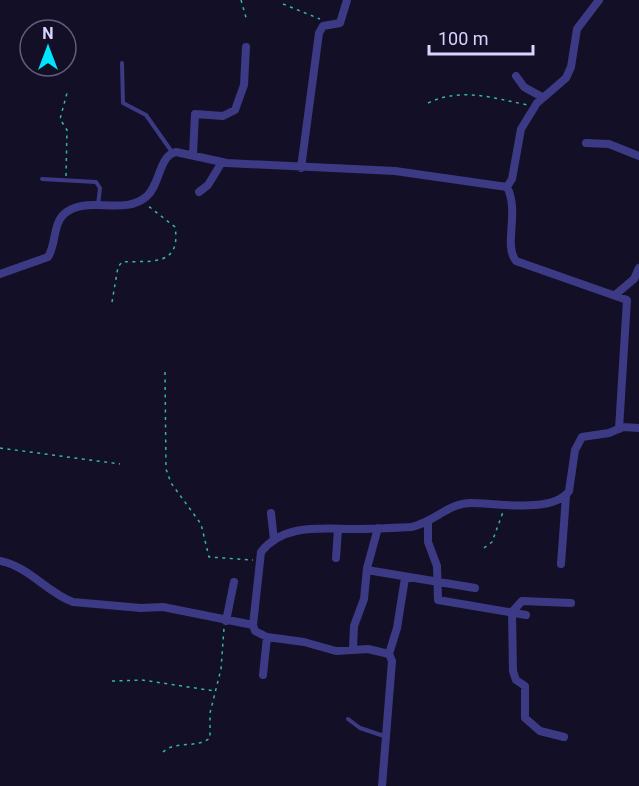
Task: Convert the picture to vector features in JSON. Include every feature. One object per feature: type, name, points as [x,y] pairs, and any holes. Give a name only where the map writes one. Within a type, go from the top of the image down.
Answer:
[{"type":"street","points":[[301,168],[319,33],[323,26],[340,23],[347,0]]},
{"type":"street","points":[[507,187],[512,178],[519,136],[542,97],[566,78],[573,58],[577,29],[598,0]]},
{"type":"street","points":[[193,154],[195,114],[223,116],[235,110],[244,85],[246,47]]},
{"type":"street","points":[[516,76],[524,87],[542,97]]},
{"type":"street","points":[[586,143],[609,144],[639,156]]},
{"type":"street","points":[[0,274],[48,257],[63,215],[76,208],[126,206],[141,201],[152,191],[167,157],[172,152],[193,154],[222,162],[301,168],[395,171],[507,187]]},
{"type":"street","points":[[199,192],[208,185],[222,162]]},
{"type":"street","points":[[507,187],[514,202],[511,249],[516,261],[624,298],[628,304],[619,429]]},
{"type":"street","points":[[615,295],[634,279],[639,268]]},
{"type":"street","points":[[561,564],[566,496],[578,442],[589,435],[639,428]]},
{"type":"street","points":[[389,654],[375,650],[336,651],[304,642],[267,637],[255,631],[253,626],[261,552],[274,540],[300,529],[411,527],[428,523],[459,504],[532,505],[566,496]]},
{"type":"street","points":[[271,513],[274,540]]},
{"type":"street","points":[[428,523],[428,542],[436,558],[436,596],[442,603],[526,615]]},
{"type":"street","points":[[353,649],[353,635],[364,599],[367,570],[378,528]]},
{"type":"street","points":[[336,558],[338,529]]},
{"type":"street","points":[[0,561],[26,570],[62,598],[73,602],[141,608],[163,607],[253,626]]},
{"type":"street","points":[[367,570],[475,588]]},
{"type":"street","points":[[382,786],[384,736],[392,661],[389,654],[397,628],[405,578]]},
{"type":"street","points":[[226,621],[234,582]]},
{"type":"street","points":[[564,737],[540,731],[525,718],[525,686],[516,680],[513,671],[512,612],[522,601],[571,603]]},
{"type":"street","points":[[263,675],[267,637]]},
{"type":"lane","points":[[122,63],[123,103],[146,116],[172,152]]},
{"type":"lane","points":[[42,179],[98,183],[98,206]]},
{"type":"lane","points":[[348,719],[360,728],[384,736]]},
{"type":"path","points":[[240,0],[247,21]]},
{"type":"path","points":[[283,4],[311,15],[327,25]]},
{"type":"path","points":[[66,180],[67,130],[60,119],[67,93]]},
{"type":"path","points":[[428,103],[451,94],[535,106]]},
{"type":"path","points":[[112,302],[118,267],[122,262],[156,262],[163,259],[173,247],[175,227],[141,201]]},
{"type":"path","points":[[165,372],[166,469],[171,483],[201,524],[206,554],[212,558],[260,560]]},
{"type":"path","points":[[0,448],[120,464]]},
{"type":"path","points":[[484,548],[492,542],[495,528],[502,520],[503,505]]},
{"type":"path","points":[[163,752],[171,746],[201,743],[210,738],[210,713],[216,691],[226,621]]},
{"type":"path","points":[[112,681],[141,680],[216,691]]}]
